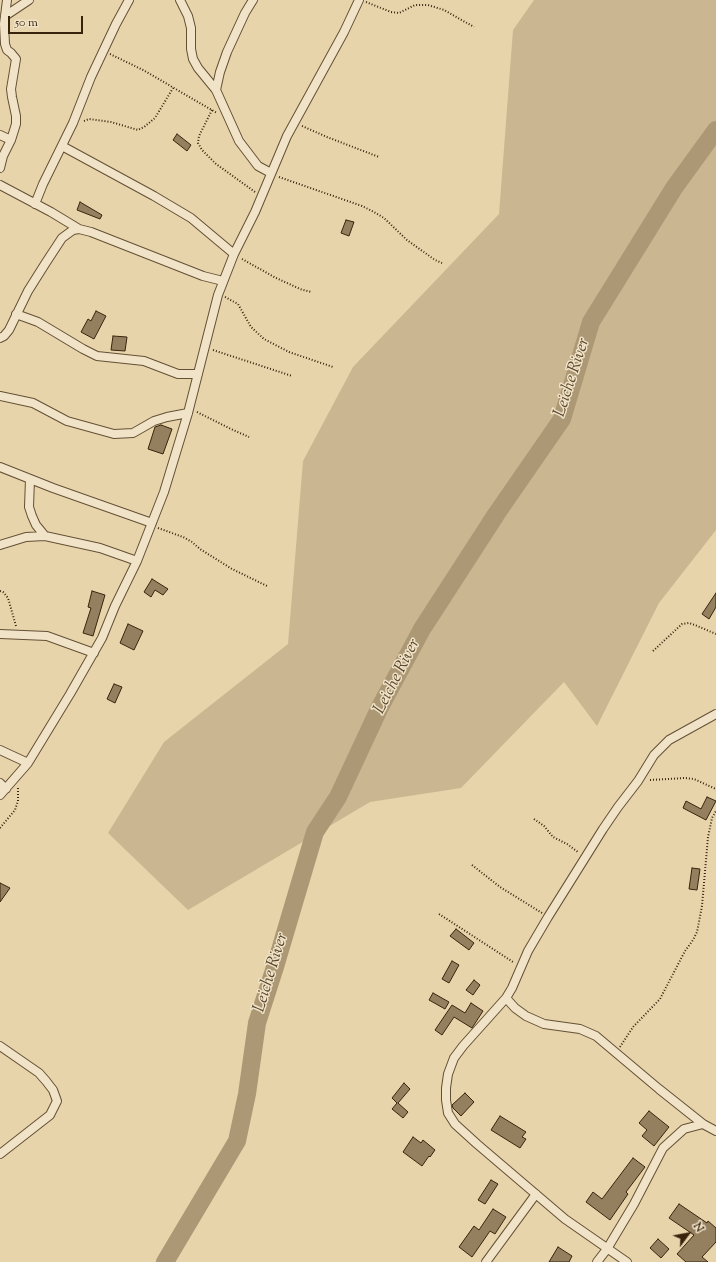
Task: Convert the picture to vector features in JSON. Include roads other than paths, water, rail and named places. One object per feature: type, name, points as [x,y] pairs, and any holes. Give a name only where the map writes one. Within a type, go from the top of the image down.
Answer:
[{"type":"street","points":[[0,168],[3,156],[11,140],[16,124],[16,116],[11,93],[16,59],[7,50],[5,44],[5,16],[7,0]]},
{"type":"street","points":[[5,16],[29,0]]},
{"type":"street","points":[[35,204],[43,184],[73,123],[91,77],[129,0]]},
{"type":"street","points":[[180,0],[188,16],[190,28],[190,49],[193,59],[198,68],[216,90],[239,141],[258,166],[271,173]]},
{"type":"street","points":[[216,90],[227,52],[245,13],[253,0]]},
{"type":"street","points":[[2,789],[16,777],[28,762],[102,638],[164,492],[188,411],[223,281],[234,254],[255,212],[287,136],[296,123],[360,0]]},
{"type":"street","points":[[0,135],[11,140]]},
{"type":"street","points":[[62,146],[191,218],[234,254]]},
{"type":"street","points":[[0,184],[79,229],[91,232],[203,276],[223,281]]},
{"type":"street","points":[[0,338],[9,330],[16,314],[62,238],[69,232],[79,229]]},
{"type":"street","points":[[16,314],[38,322],[72,343],[97,356],[144,361],[178,374],[198,374]]},
{"type":"street","points":[[0,396],[33,403],[67,421],[114,434],[133,433],[154,421],[188,411]]},
{"type":"street","points":[[0,467],[151,525]]},
{"type":"street","points":[[30,479],[29,508],[36,525],[45,536]]},
{"type":"street","points":[[0,545],[26,537],[45,536],[100,548],[136,561]]},
{"type":"street","points":[[0,634],[47,636],[94,652]]},
{"type":"street","points":[[627,1262],[564,1219],[476,1144],[455,1124],[448,1113],[446,1100],[448,1074],[454,1058],[463,1046],[506,998],[528,951],[548,916],[618,807],[638,781],[658,749],[669,740],[716,714]]},
{"type":"street","points":[[0,750],[28,762]]},
{"type":"street","points":[[506,998],[515,1008],[526,1016],[544,1024],[580,1029],[596,1036],[645,1078],[703,1124],[716,1131]]},
{"type":"street","points":[[0,1046],[39,1073],[46,1081],[57,1101],[50,1115],[0,1154]]},
{"type":"street","points":[[597,1262],[607,1249],[634,1204],[663,1148],[684,1129],[703,1124]]},
{"type":"street","points":[[486,1262],[536,1194]]},
{"type":"waterway","name":"Leiche River","points":[[165,1262],[237,1141],[247,1094],[257,1023],[315,832],[338,797],[380,707],[422,629],[497,513],[562,419],[591,322],[674,188],[716,130]]}]
